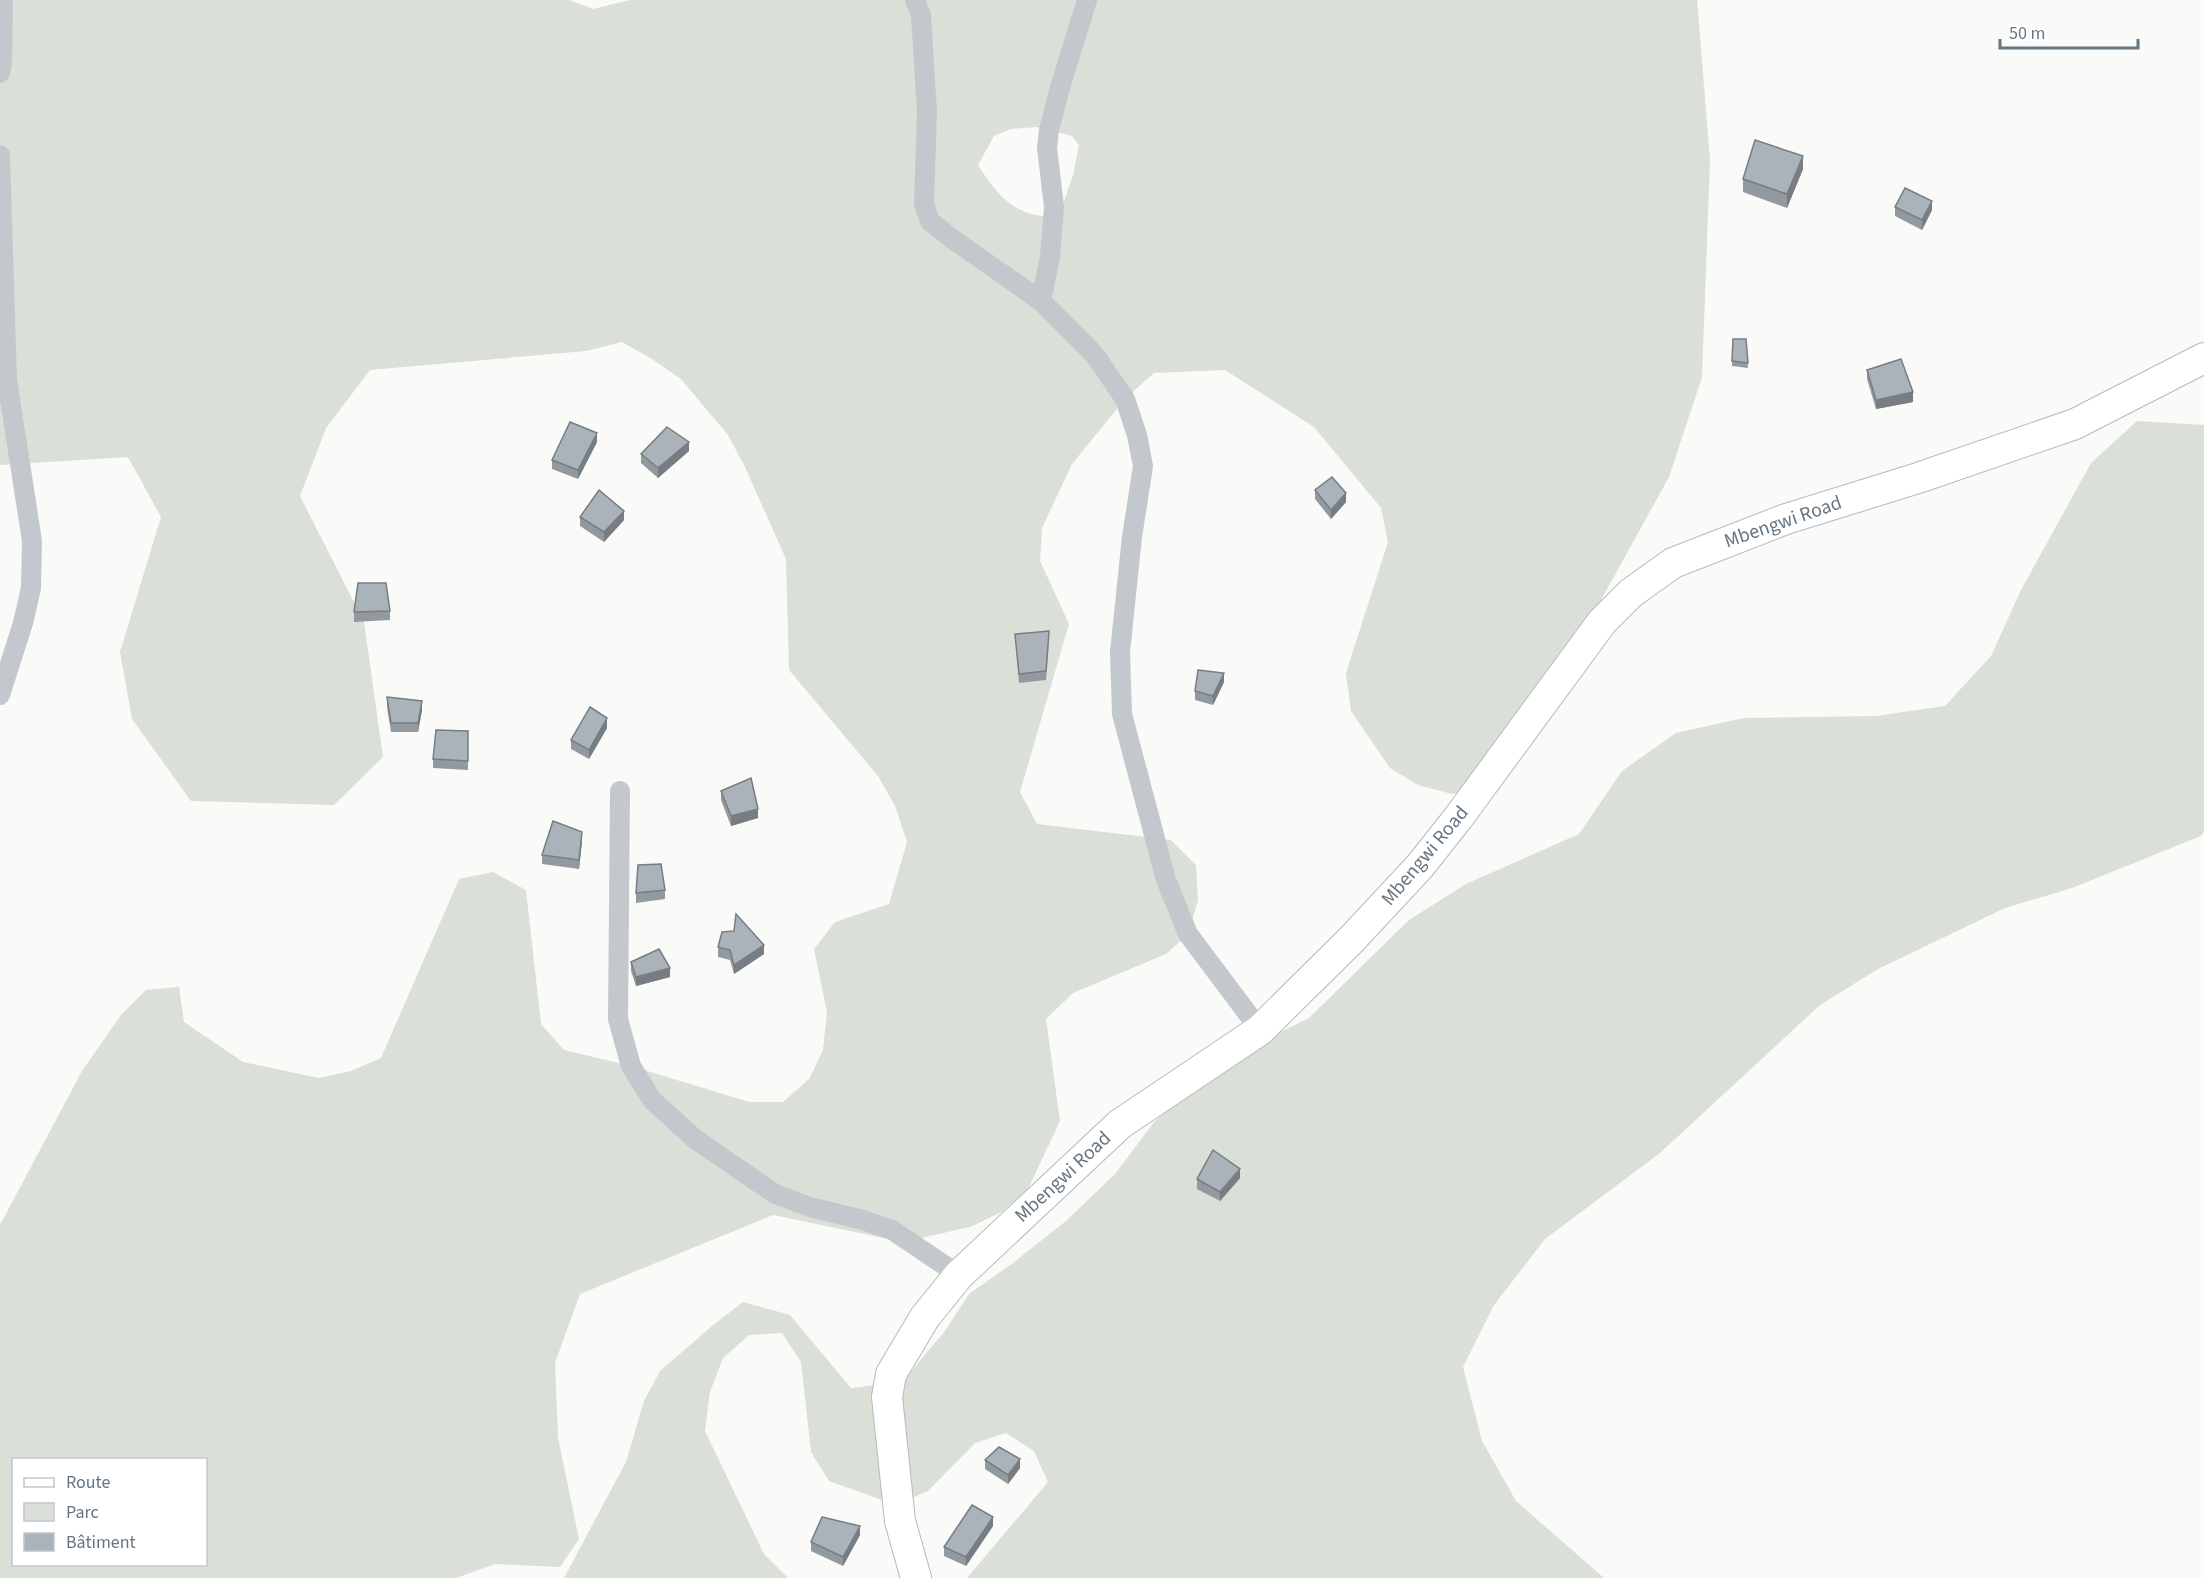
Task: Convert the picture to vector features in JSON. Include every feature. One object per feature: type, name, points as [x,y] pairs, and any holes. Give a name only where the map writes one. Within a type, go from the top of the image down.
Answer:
[{"type":"main road","name":"Mbengwi Road","points":[[916,1578],[900,1521],[887,1397],[891,1374],[925,1317],[959,1275],[1120,1124],[1260,1030],[1352,939],[1420,866],[1602,622],[1631,593],[1673,562],[1786,519],[1918,478],[2075,424],[2204,358]]},
{"type":"street","points":[[0,73],[3,0]]},
{"type":"street","points":[[915,0],[921,15],[927,112],[924,204],[930,221],[1041,301],[1094,354],[1125,399],[1137,435],[1143,466],[1132,537],[1120,652],[1122,714],[1139,786],[1166,880],[1188,934],[1260,1030]]},
{"type":"street","points":[[1041,301],[1050,257],[1054,207],[1047,148],[1049,130],[1088,0]]},
{"type":"street","points":[[0,155],[8,380],[32,541],[31,588],[23,623],[0,695]]},
{"type":"street","points":[[620,791],[618,1019],[631,1066],[652,1100],[695,1139],[775,1194],[810,1207],[863,1220],[891,1230],[959,1275]]},
{"type":"green space","points":[[0,0],[569,0],[593,9],[630,0],[1697,0],[1710,160],[1702,377],[1669,477],[1512,761],[1486,787],[1452,794],[1418,785],[1390,768],[1351,711],[1346,673],[1388,542],[1381,508],[1314,427],[1225,370],[1154,373],[1125,399],[1072,464],[1042,528],[1040,561],[1069,624],[1020,792],[1037,824],[1171,840],[1196,865],[1198,900],[1188,934],[1166,954],[1073,993],[1046,1019],[1060,1121],[1028,1189],[1002,1212],[970,1227],[903,1242],[773,1215],[580,1294],[555,1363],[558,1438],[579,1539],[560,1567],[495,1564],[456,1578],[0,1578],[0,1225],[82,1071],[121,1015],[146,990],[179,987],[184,1022],[243,1062],[319,1078],[351,1071],[381,1058],[459,879],[493,872],[526,890],[541,1024],[564,1050],[631,1066],[749,1102],[783,1102],[809,1079],[823,1050],[827,1012],[814,949],[835,922],[889,904],[907,842],[895,806],[878,776],[789,670],[786,559],[745,467],[728,435],[681,379],[622,342],[586,351],[370,370],[326,428],[300,496],[364,622],[383,757],[334,805],[191,801],[132,719],[120,652],[161,517],[128,457],[0,465]],"holes":[[[1037,127],[1072,136],[1079,145],[1073,175],[1059,216],[1032,214],[1011,204],[993,187],[978,165],[994,136],[1011,129]]]},
{"type":"green space","points":[[2137,421],[2204,425],[2204,832],[2201,836],[2072,888],[2005,908],[1878,969],[1820,1005],[1660,1153],[1545,1239],[1494,1305],[1463,1367],[1482,1441],[1516,1501],[1604,1578],[967,1578],[1048,1482],[1034,1451],[1006,1433],[975,1443],[928,1491],[896,1505],[829,1481],[811,1452],[801,1362],[782,1333],[749,1335],[723,1358],[710,1392],[705,1431],[764,1554],[788,1578],[564,1578],[626,1462],[644,1401],[660,1371],[743,1302],[790,1315],[851,1388],[902,1382],[945,1331],[969,1294],[1066,1221],[1115,1174],[1155,1121],[1209,1072],[1252,1046],[1309,1018],[1409,920],[1466,884],[1579,834],[1622,771],[1676,733],[1744,718],[1876,716],[1945,706],[1991,656],[2021,590],[2091,463]]},
{"type":"building","points":[[1755,140],[1803,156],[1787,194],[1743,179]]},
{"type":"building","points":[[1905,188],[1932,201],[1922,220],[1895,207]]},
{"type":"building","points":[[1733,339],[1746,339],[1748,363],[1732,361]]},
{"type":"building","points":[[1901,359],[1913,392],[1876,400],[1867,370]]},
{"type":"building","points":[[570,422],[597,433],[578,470],[552,460]]},
{"type":"building","points":[[667,427],[689,442],[658,468],[641,454]]},
{"type":"building","points":[[1332,477],[1346,493],[1331,510],[1315,490]]},
{"type":"building","points":[[599,490],[624,511],[604,532],[580,517]]},
{"type":"building","points":[[358,583],[386,583],[390,611],[354,612]]},
{"type":"building","points":[[1049,631],[1046,671],[1019,674],[1015,634]]},
{"type":"building","points":[[1198,670],[1224,673],[1213,696],[1195,691]]},
{"type":"building","points":[[387,697],[422,701],[418,723],[391,723]]},
{"type":"building","points":[[590,707],[607,718],[589,750],[571,740]]},
{"type":"building","points":[[436,730],[468,731],[468,761],[433,759]]},
{"type":"building","points":[[751,778],[758,809],[731,816],[721,791]]},
{"type":"building","points":[[553,821],[582,832],[579,860],[542,855]]},
{"type":"building","points":[[661,864],[665,890],[636,893],[638,865]]},
{"type":"building","points":[[736,914],[764,945],[734,965],[730,950],[718,947],[722,932],[734,931]]},
{"type":"building","points":[[659,949],[670,968],[636,977],[631,962]]},
{"type":"building","points":[[1213,1150],[1240,1169],[1220,1192],[1197,1179]]},
{"type":"building","points":[[999,1447],[1020,1459],[1008,1475],[985,1460]]},
{"type":"building","points":[[972,1505],[993,1517],[966,1557],[944,1547]]},
{"type":"building","points":[[822,1517],[860,1526],[843,1557],[811,1542]]}]
